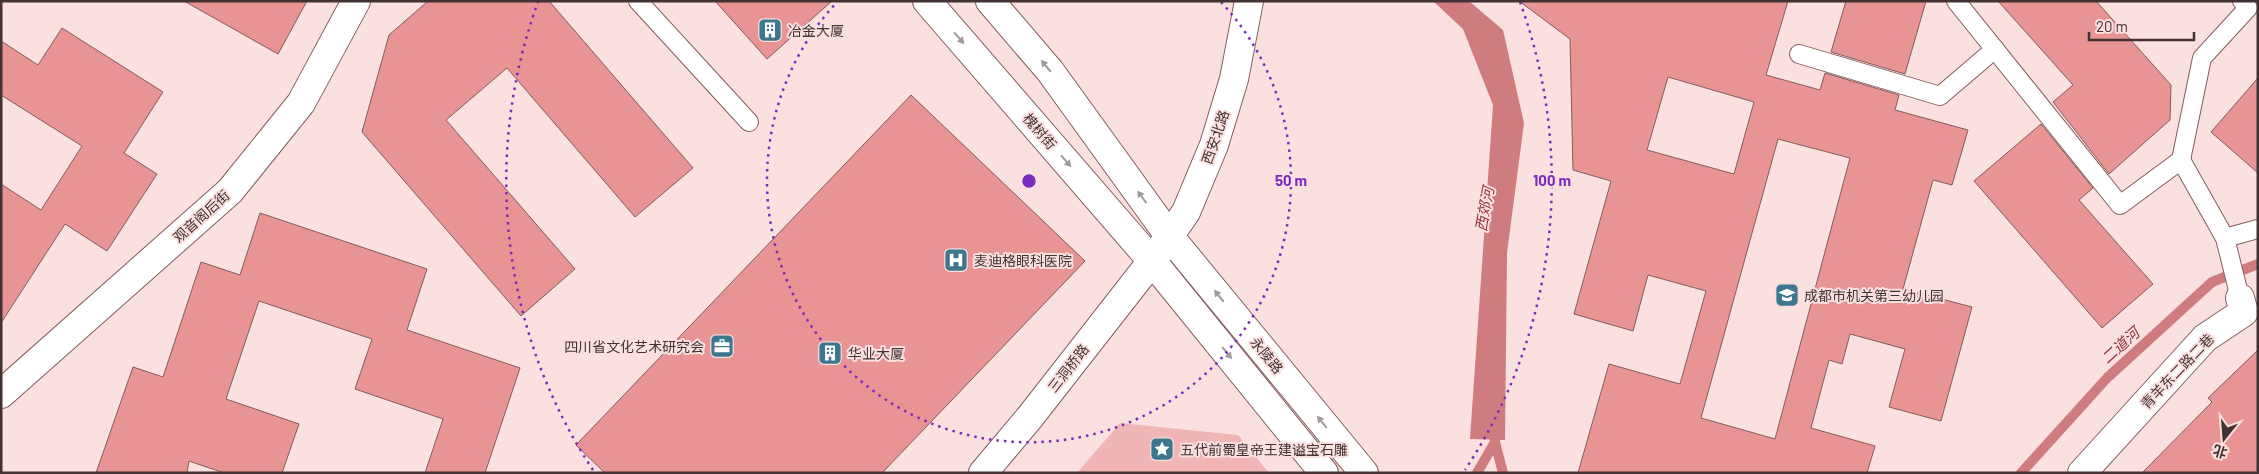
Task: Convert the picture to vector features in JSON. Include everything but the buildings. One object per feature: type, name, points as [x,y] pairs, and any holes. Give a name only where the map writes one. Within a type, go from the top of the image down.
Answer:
[{"type":"street","name":"观音阁后街","points":[[1,394],[230,191],[301,104],[356,1]]},
{"type":"street","name":"槐树街","points":[[928,1],[1152,261]]},
{"type":"street","points":[[990,1],[1050,70],[1170,237]]},
{"type":"street","name":"西安北路","points":[[1152,261],[1186,212],[1214,145],[1234,79],[1249,1]]},
{"type":"street","name":"永陵路","points":[[1170,237],[1364,473]]},
{"type":"street","name":"三洞桥路","points":[[983,473],[1030,417],[1152,261]]},
{"type":"street","points":[[1152,261],[1324,473]]},
{"type":"street","name":"青羊东二路二巷","points":[[2082,473],[2205,338],[2244,312],[2240,298]]},
{"type":"lane","points":[[638,1],[749,122]]},
{"type":"lane","points":[[1956,1],[2120,205],[2181,160],[2202,58],[2248,8],[2242,1]]},
{"type":"lane","points":[[1799,54],[1940,96],[1995,49]]},
{"type":"lane","name":"青羊东二路二巷","points":[[2181,160],[2225,238],[2240,298]]},
{"type":"lane","points":[[2225,238],[2258,229]]},
{"type":"shaded area","points":[[1433,1],[1469,1],[1503,30],[1524,123],[1507,253],[1505,440],[1470,439],[1493,105],[1463,29]]},
{"type":"shaded area","points":[[1120,423],[1238,435],[1269,473],[1077,473]]},
{"type":"waterway","name":"二道河","points":[[2021,473],[2107,378],[2212,282],[2258,264]]},
{"type":"waterway","name":"二道河","points":[[1495,426],[1495,442],[1503,473]]},
{"type":"waterway","points":[[1477,473],[1495,442]]},
{"type":"place","name":"冶金大厦","points":[[770,30]]},
{"type":"place","name":"麦迪格眼科医院","points":[[956,260]]},
{"type":"place","name":"成都市机关第三幼儿园","points":[[1787,295]]},
{"type":"place","name":"四川省文化艺术研究会","points":[[722,346]]},
{"type":"place","name":"华业大厦","points":[[830,353]]},
{"type":"place","name":"五代前蜀皇帝王建谥宝石雕","points":[[1162,449]]},
{"type":"water label","name":"西郊河","points":[[1484,209]]}]
